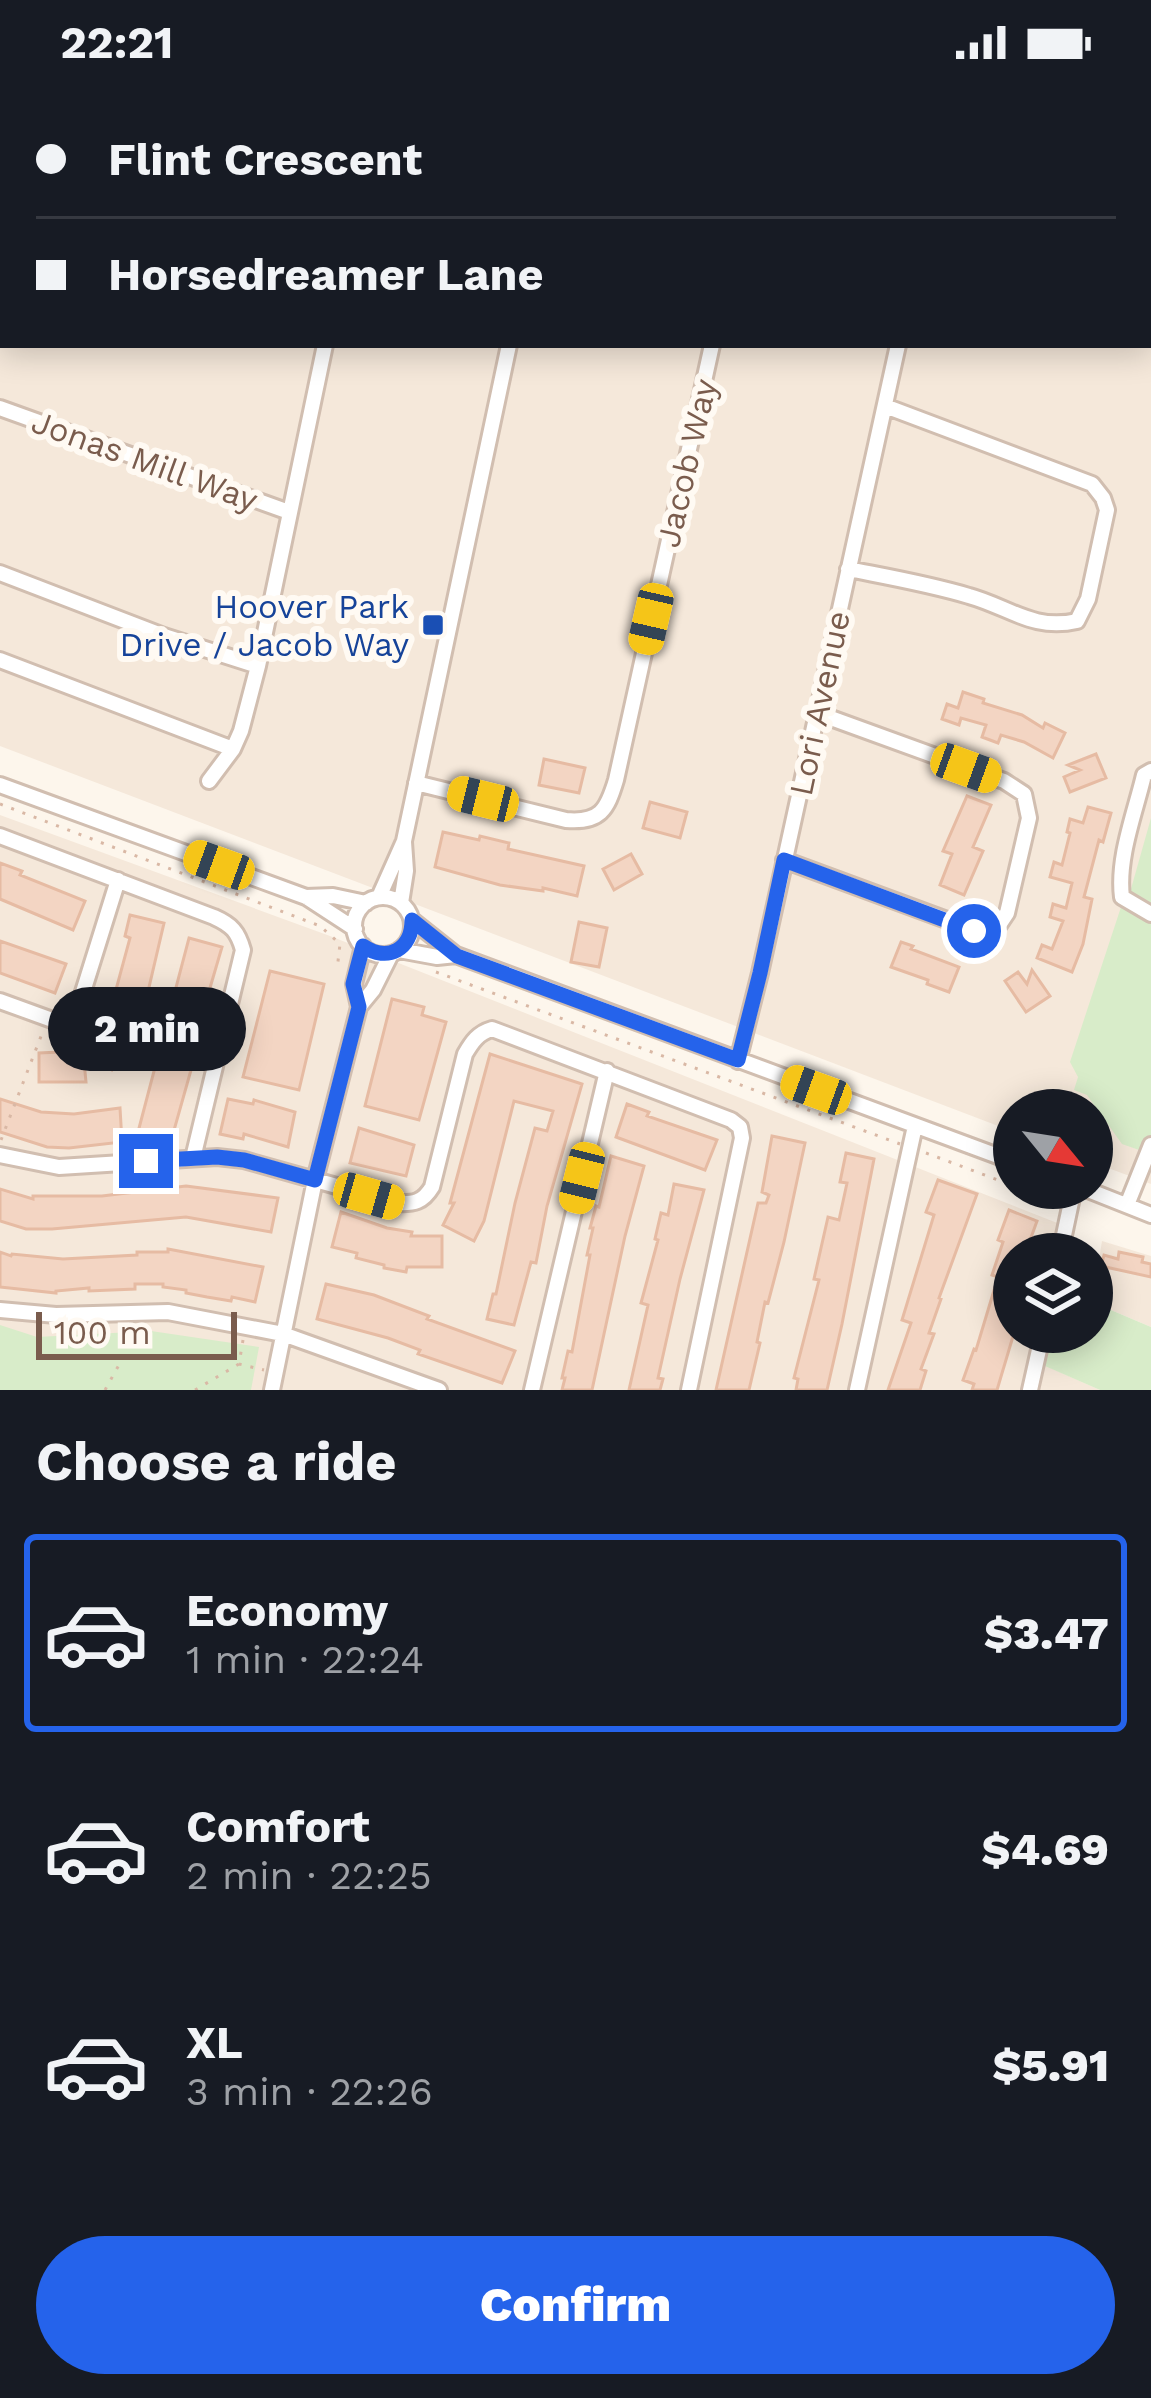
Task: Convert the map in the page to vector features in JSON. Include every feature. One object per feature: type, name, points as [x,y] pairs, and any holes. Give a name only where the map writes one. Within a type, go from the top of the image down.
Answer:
[{"type":"street","points":[[209,782],[241,731],[258,666],[319,348]]},
{"type":"street","points":[[401,903],[404,841],[508,348]]},
{"type":"street","name":"Jacob Way","points":[[416,783],[566,820],[589,820],[607,807],[711,348]]},
{"type":"street","name":"Lori Avenue","points":[[738,1060],[897,348]]},
{"type":"street","points":[[848,569],[976,598],[1055,626],[1077,621],[1097,562],[1107,510],[1092,484],[885,406]]},
{"type":"street","name":"Jonas Mill Way","points":[[0,408],[289,512]]},
{"type":"street","points":[[0,573],[164,636],[258,666]]},
{"type":"street","points":[[0,660],[233,749]]},
{"type":"street","points":[[784,860],[982,933],[999,925],[1006,913],[1029,818],[1024,794],[1004,781],[817,713]]},
{"type":"street","points":[[1151,771],[1144,775],[1120,887],[1122,897],[1151,914]]},
{"type":"street","points":[[0,785],[306,897],[355,929],[371,952],[457,956]]},
{"type":"street","points":[[0,836],[228,923],[238,932],[243,950],[193,1158]]},
{"type":"street","points":[[355,929],[359,910],[372,900],[404,841]]},
{"type":"street","points":[[0,1000],[55,1021],[78,1008],[118,880]]},
{"type":"street","points":[[306,897],[388,897],[401,903],[412,920],[457,956],[993,1154]]},
{"type":"street","points":[[272,1390],[315,1180],[359,1007],[410,937],[412,920]]},
{"type":"street","points":[[359,1007],[353,984],[363,946]]},
{"type":"street","points":[[0,1155],[59,1167],[193,1158],[244,1160],[414,1204],[432,1186],[465,1054],[473,1040],[492,1029],[740,1127],[742,1138],[689,1390]]},
{"type":"street","points":[[532,1390],[608,1071]]},
{"type":"street","points":[[857,1390],[915,1126]]},
{"type":"street","points":[[1127,1205],[1151,1145]]},
{"type":"street","points":[[1113,1200],[1151,1215]]},
{"type":"street","points":[[0,1310],[56,1315],[168,1312],[283,1334],[439,1390]]},
{"type":"street","points":[[1030,1390],[1038,1353]]},
{"type":"path","points":[[0,804],[320,926],[340,944],[337,970]]},
{"type":"path","points":[[435,972],[826,1117]]},
{"type":"path","points":[[0,1143],[47,1018]]},
{"type":"path","points":[[105,1390],[120,1363],[127,1313]]},
{"type":"path","points":[[238,1364],[245,1327]]},
{"type":"path","points":[[195,1390],[238,1364],[275,1372]]},
{"type":"shaded area","points":[[0,348],[1151,348],[1151,1184],[1113,1170],[1113,1089],[993,1089],[993,1124],[0,746]]},
{"type":"shaded area","points":[[0,815],[330,936],[993,1198],[993,1209],[1022,1209],[1075,1230],[993,1233],[993,1353],[1049,1353],[1046,1366],[1100,1390],[0,1390]]},
{"type":"shaded area","points":[[1113,1244],[1151,1256],[1151,1327],[1113,1311]]},
{"type":"green space","points":[[1151,818],[1151,1143],[1142,1151],[1122,1144],[1113,1131],[1113,1089],[1074,1089],[1078,1077],[1070,1062],[1122,904],[1127,903]]},
{"type":"green space","points":[[1113,1311],[1151,1327],[1151,1390],[1100,1390],[1045,1366],[1048,1353],[1113,1353]]},
{"type":"green space","points":[[0,1325],[37,1337],[151,1331],[259,1347],[251,1390],[0,1390]]},
{"type":"building","points":[[963,692],[1065,733],[1053,758],[1001,735],[998,743],[982,737],[986,725],[961,718],[959,725],[942,719],[947,704],[958,708]]},
{"type":"building","points":[[1096,754],[1106,778],[1070,792],[1064,777],[1080,770],[1068,765]]},
{"type":"building","points":[[544,759],[585,768],[579,793],[539,785]]},
{"type":"building","points":[[967,796],[991,805],[973,847],[983,851],[964,895],[940,885],[952,854],[943,851]]},
{"type":"building","points":[[650,802],[687,812],[680,838],[643,828]]},
{"type":"building","points":[[1088,807],[1111,813],[1084,897],[1092,899],[1072,972],[1037,958],[1042,945],[1052,949],[1063,921],[1050,917],[1053,904],[1066,908],[1072,883],[1050,877],[1054,862],[1062,865],[1070,819],[1083,823]]},
{"type":"building","points":[[443,832],[479,840],[480,836],[509,843],[508,849],[584,866],[577,896],[500,885],[435,867]]},
{"type":"building","points":[[631,854],[642,874],[614,890],[603,869]]},
{"type":"building","points":[[0,863],[85,901],[73,930],[0,899]]},
{"type":"building","points":[[130,915],[164,923],[139,1030],[112,1070],[86,1048],[117,1010],[111,1008],[130,938],[125,936]]},
{"type":"building","points":[[579,922],[607,928],[599,967],[571,962]]},
{"type":"building","points":[[189,938],[222,947],[171,1141],[138,1132]]},
{"type":"building","points":[[0,941],[66,964],[55,993],[0,973]]},
{"type":"building","points":[[901,942],[959,967],[949,992],[891,967]]},
{"type":"building","points":[[1032,970],[1050,996],[1026,1012],[1005,981],[1018,972],[1027,984]]},
{"type":"building","points":[[270,971],[324,984],[299,1090],[243,1077]]},
{"type":"building","points":[[392,999],[424,1007],[422,1015],[446,1022],[419,1120],[365,1106]]},
{"type":"building","points":[[83,1051],[86,1082],[39,1082],[39,1053]]},
{"type":"building","points":[[490,1054],[582,1084],[536,1263],[531,1262],[514,1325],[487,1319],[535,1128],[547,1131],[553,1111],[514,1101],[484,1221],[474,1241],[443,1225],[454,1203],[450,1203]]},
{"type":"building","points":[[0,1099],[41,1112],[74,1114],[120,1108],[122,1142],[47,1147],[0,1132]]},
{"type":"building","points":[[228,1099],[253,1104],[254,1100],[295,1112],[288,1147],[244,1134],[243,1139],[220,1134]]},
{"type":"building","points":[[627,1104],[649,1112],[647,1116],[717,1140],[705,1170],[616,1137]]},
{"type":"building","points":[[359,1128],[414,1145],[406,1176],[350,1163]]},
{"type":"building","points":[[772,1136],[805,1143],[784,1242],[765,1302],[749,1390],[716,1390],[758,1203],[766,1203],[769,1195],[762,1192]]},
{"type":"building","points":[[846,1153],[874,1159],[842,1324],[827,1390],[796,1390],[798,1379],[794,1378],[819,1280],[814,1279],[828,1217],[839,1220],[847,1183],[840,1182]]},
{"type":"building","points":[[611,1156],[644,1166],[592,1390],[562,1390],[590,1255],[590,1228]]},
{"type":"building","points":[[938,1180],[977,1194],[939,1298],[920,1390],[888,1390],[911,1323],[902,1320],[934,1215],[926,1212]]},
{"type":"building","points":[[674,1184],[704,1190],[658,1378],[663,1379],[660,1390],[629,1390],[648,1305],[641,1303],[661,1213],[668,1215]]},
{"type":"building","points":[[186,1186],[278,1198],[271,1232],[186,1217],[52,1229],[26,1229],[0,1221],[0,1189],[33,1199]]},
{"type":"building","points":[[1009,1210],[1037,1221],[1033,1233],[1001,1233]]},
{"type":"building","points":[[341,1212],[412,1232],[411,1236],[442,1236],[442,1267],[407,1267],[406,1272],[384,1268],[356,1258],[357,1253],[332,1247]]},
{"type":"building","points":[[168,1249],[263,1267],[255,1302],[186,1293],[163,1284],[56,1293],[0,1287],[0,1252],[63,1259]]},
{"type":"building","points":[[1119,1252],[1143,1257],[1142,1262],[1151,1264],[1151,1277],[1113,1269],[1113,1258],[1118,1259]]},
{"type":"building","points":[[326,1284],[374,1295],[515,1351],[502,1383],[418,1354],[420,1350],[388,1338],[317,1319]]},
{"type":"building","points":[[993,1294],[993,1353],[1008,1353],[997,1390],[972,1390],[974,1384],[963,1380]]},
{"type":"place","name":"Hoover Park Drive / Jacob Way","points":[[433,625]]},
{"type":"route","points":[[146,1161],[244,1160],[315,1180],[359,1007],[353,984],[363,946],[381,954],[399,950],[410,937],[412,920],[457,956],[738,1060],[784,860],[974,931]]}]
